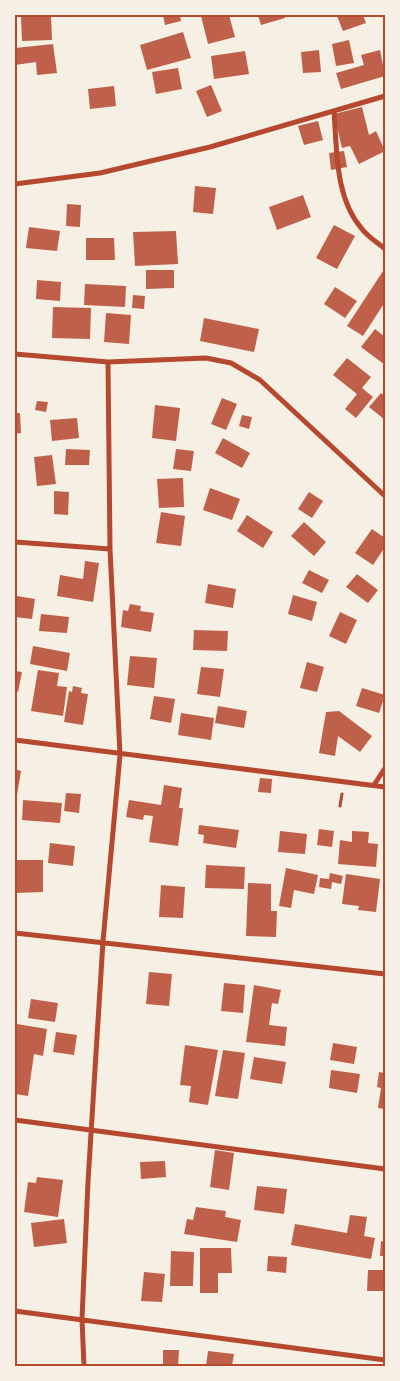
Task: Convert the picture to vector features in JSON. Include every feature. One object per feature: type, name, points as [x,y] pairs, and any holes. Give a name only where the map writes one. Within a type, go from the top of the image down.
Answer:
[{"type":"street","points":[[15,184],[100,173],[210,147],[385,96]]},
{"type":"street","points":[[334,112],[339,170],[345,202],[362,229],[385,250]]},
{"type":"street","points":[[15,354],[108,362],[206,358],[231,364],[260,380],[385,496]]},
{"type":"street","points":[[84,1366],[82,1319],[103,941],[120,754],[110,550],[108,362]]},
{"type":"street","points":[[15,542],[110,550]]},
{"type":"street","points":[[15,740],[385,787]]},
{"type":"street","points":[[374,785],[385,768]]},
{"type":"street","points":[[15,933],[103,941],[385,974]]},
{"type":"street","points":[[15,1120],[385,1169]]},
{"type":"street","points":[[15,1312],[82,1319],[385,1360]]},
{"type":"building","points":[[163,15],[180,15],[181,21],[165,25]]},
{"type":"building","points":[[229,15],[235,37],[208,44],[201,16]]},
{"type":"building","points":[[258,15],[284,15],[285,18],[261,25]]},
{"type":"building","points":[[363,15],[366,23],[343,31],[337,16]]},
{"type":"building","points":[[51,16],[52,40],[22,41],[21,17]]},
{"type":"building","points":[[183,32],[191,58],[147,70],[140,45]]},
{"type":"building","points":[[349,40],[354,63],[336,66],[332,44]]},
{"type":"building","points":[[53,44],[57,73],[37,75],[36,62],[15,65],[15,48]]},
{"type":"building","points":[[319,50],[321,72],[303,73],[301,52]]},
{"type":"building","points":[[380,50],[385,76],[341,89],[336,73],[364,65],[361,55]]},
{"type":"building","points":[[245,51],[249,74],[214,79],[211,56]]},
{"type":"building","points":[[178,68],[182,89],[156,94],[152,72]]},
{"type":"building","points":[[211,85],[222,111],[207,117],[196,91]]},
{"type":"building","points":[[114,86],[116,106],[90,109],[88,89]]},
{"type":"building","points":[[362,107],[369,135],[376,131],[385,151],[359,164],[350,146],[342,148],[334,114]]},
{"type":"building","points":[[318,121],[323,140],[304,145],[298,126]]},
{"type":"building","points":[[344,151],[347,167],[331,170],[329,153]]},
{"type":"building","points":[[195,186],[216,188],[213,214],[193,212]]},
{"type":"building","points":[[303,195],[311,217],[277,230],[269,207]]},
{"type":"building","points":[[67,204],[81,205],[80,227],[66,226]]},
{"type":"building","points":[[334,225],[355,236],[337,269],[316,258]]},
{"type":"building","points":[[29,227],[60,231],[57,251],[26,248]]},
{"type":"building","points":[[176,231],[178,264],[135,266],[133,232]]},
{"type":"building","points":[[86,238],[114,238],[115,260],[86,260]]},
{"type":"building","points":[[385,268],[385,302],[363,336],[347,326]]},
{"type":"building","points":[[146,270],[174,270],[174,288],[146,289]]},
{"type":"building","points":[[37,280],[61,282],[60,301],[36,299]]},
{"type":"building","points":[[85,284],[126,286],[125,307],[84,305]]},
{"type":"building","points":[[335,287],[357,301],[345,318],[324,304]]},
{"type":"building","points":[[133,295],[145,296],[144,309],[132,308]]},
{"type":"building","points":[[53,307],[91,308],[90,339],[52,338]]},
{"type":"building","points":[[106,313],[131,315],[129,344],[104,342]]},
{"type":"building","points":[[204,318],[259,329],[254,352],[200,341]]},
{"type":"building","points":[[375,329],[385,337],[385,365],[361,347]]},
{"type":"building","points":[[347,358],[371,377],[362,388],[373,397],[356,418],[345,409],[357,394],[333,375]]},
{"type":"building","points":[[381,393],[385,396],[385,420],[369,407]]},
{"type":"building","points":[[222,398],[237,404],[226,430],[211,424]]},
{"type":"building","points":[[37,401],[48,402],[46,412],[35,410]]},
{"type":"building","points":[[155,405],[180,408],[176,441],[152,438]]},
{"type":"building","points":[[15,413],[20,413],[21,433],[15,434]]},
{"type":"building","points":[[242,415],[252,417],[249,429],[239,426]]},
{"type":"building","points":[[77,418],[79,438],[52,441],[50,420]]},
{"type":"building","points":[[223,438],[250,453],[242,468],[215,453]]},
{"type":"building","points":[[66,449],[90,450],[89,465],[65,465]]},
{"type":"building","points":[[176,449],[194,451],[191,471],[173,469]]},
{"type":"building","points":[[52,455],[56,484],[37,486],[34,457]]},
{"type":"building","points":[[183,478],[184,507],[159,508],[157,479]]},
{"type":"building","points":[[210,488],[240,499],[232,520],[203,510]]},
{"type":"building","points":[[54,491],[69,492],[68,515],[54,514]]},
{"type":"building","points":[[309,492],[323,501],[312,518],[298,509]]},
{"type":"building","points":[[161,512],[185,516],[181,546],[156,543]]},
{"type":"building","points":[[247,515],[273,532],[263,548],[237,531]]},
{"type":"building","points":[[304,522],[326,542],[314,556],[291,536]]},
{"type":"building","points":[[372,529],[385,538],[385,547],[373,565],[355,553]]},
{"type":"building","points":[[85,561],[99,563],[93,602],[57,596],[60,575],[83,579]]},
{"type":"building","points":[[309,570],[329,580],[322,593],[302,583]]},
{"type":"building","points":[[357,574],[378,590],[368,603],[346,587]]},
{"type":"building","points":[[208,584],[236,589],[233,608],[205,603]]},
{"type":"building","points":[[293,595],[317,602],[312,621],[288,614]]},
{"type":"building","points":[[17,596],[35,599],[32,619],[15,617]]},
{"type":"building","points":[[130,604],[141,606],[140,611],[154,613],[151,632],[121,627],[123,610],[128,611]]},
{"type":"building","points":[[340,612],[357,620],[346,644],[329,636]]},
{"type":"building","points":[[41,614],[69,617],[67,633],[39,631]]},
{"type":"building","points":[[194,630],[228,631],[227,651],[193,650]]},
{"type":"building","points":[[33,646],[70,653],[67,671],[30,664]]},
{"type":"building","points":[[130,656],[157,658],[154,688],[127,685]]},
{"type":"building","points":[[307,662],[324,667],[317,692],[300,688]]},
{"type":"building","points":[[201,667],[224,669],[220,697],[197,694]]},
{"type":"building","points":[[38,670],[59,673],[57,686],[67,687],[63,716],[31,711]]},
{"type":"building","points":[[15,671],[22,672],[18,692],[15,691]]},
{"type":"building","points":[[73,686],[82,688],[81,693],[88,694],[83,725],[64,722],[69,691],[72,692]]},
{"type":"building","points":[[362,688],[385,695],[379,713],[356,706]]},
{"type":"building","points":[[154,696],[175,699],[171,723],[150,719]]},
{"type":"building","points":[[218,706],[247,711],[244,728],[215,723]]},
{"type":"building","points":[[339,711],[372,736],[360,752],[338,736],[335,756],[319,753],[326,712]]},
{"type":"building","points":[[181,713],[214,718],[211,740],[178,735]]},
{"type":"building","points":[[15,769],[21,771],[17,795],[15,794]]},
{"type":"building","points":[[260,778],[272,779],[271,793],[258,792]]},
{"type":"building","points":[[164,785],[182,788],[179,808],[183,808],[178,846],[149,842],[153,816],[144,815],[143,820],[126,817],[129,800],[161,805]]},
{"type":"building","points":[[66,793],[81,794],[79,813],[64,811]]},
{"type":"building","points":[[23,800],[62,803],[60,823],[22,820]]},
{"type":"building","points":[[199,825],[239,830],[236,848],[203,843],[204,835],[198,834]]},
{"type":"building","points":[[319,829],[334,831],[332,847],[317,845]]},
{"type":"building","points":[[280,831],[307,834],[305,854],[278,852]]},
{"type":"building","points":[[352,831],[369,832],[368,843],[378,844],[376,867],[338,864],[340,840],[352,842]]},
{"type":"building","points":[[50,843],[75,846],[73,866],[48,863]]},
{"type":"building","points":[[15,860],[43,860],[43,892],[16,893]]},
{"type":"building","points":[[206,865],[245,867],[244,889],[205,888]]},
{"type":"building","points":[[286,868],[318,875],[314,894],[294,890],[291,908],[279,906]]},
{"type":"building","points":[[330,873],[343,876],[341,884],[332,882],[331,889],[319,887],[320,878],[329,879]]},
{"type":"building","points":[[346,874],[380,879],[376,912],[358,910],[359,906],[342,904]]},
{"type":"building","points":[[248,883],[271,884],[271,911],[277,911],[276,937],[246,936]]},
{"type":"building","points":[[161,885],[185,887],[183,918],[159,917]]},
{"type":"building","points":[[149,972],[172,974],[169,1006],[146,1004]]},
{"type":"building","points":[[224,983],[245,985],[243,1013],[221,1011]]},
{"type":"building","points":[[254,985],[281,990],[278,1004],[272,1003],[269,1025],[287,1027],[285,1046],[246,1042]]},
{"type":"building","points":[[31,999],[58,1003],[55,1022],[28,1018]]},
{"type":"building","points":[[17,1024],[47,1029],[43,1056],[34,1054],[28,1096],[15,1094]]},
{"type":"building","points":[[56,1032],[77,1035],[74,1055],[53,1052]]},
{"type":"building","points":[[333,1043],[357,1047],[354,1064],[330,1060]]},
{"type":"building","points":[[185,1045],[218,1050],[208,1105],[189,1102],[191,1086],[180,1085]]},
{"type":"building","points":[[223,1050],[245,1053],[238,1099],[215,1096]]},
{"type":"building","points":[[254,1057],[286,1062],[282,1084],[250,1079]]},
{"type":"building","points":[[331,1070],[360,1074],[357,1093],[329,1088]]},
{"type":"building","points":[[379,1072],[385,1073],[385,1109],[378,1108],[381,1088],[377,1087]]},
{"type":"building","points":[[215,1150],[234,1153],[229,1190],[210,1187]]},
{"type":"building","points":[[165,1161],[166,1177],[141,1179],[140,1162]]},
{"type":"building","points":[[37,1177],[63,1180],[58,1217],[24,1212],[28,1182],[36,1183]]},
{"type":"building","points":[[257,1186],[287,1189],[284,1214],[254,1210]]},
{"type":"building","points":[[196,1207],[226,1211],[225,1217],[241,1220],[237,1242],[184,1234],[187,1219],[193,1220]]},
{"type":"building","points":[[350,1215],[367,1217],[364,1236],[375,1238],[371,1259],[291,1245],[295,1224],[347,1233]]},
{"type":"building","points":[[64,1219],[67,1243],[34,1247],[31,1223]]},
{"type":"building","points":[[381,1241],[385,1242],[385,1256],[380,1256]]},
{"type":"building","points":[[200,1248],[231,1248],[232,1273],[218,1273],[218,1293],[200,1293]]},
{"type":"building","points":[[171,1251],[194,1252],[193,1286],[170,1286]]},
{"type":"building","points":[[268,1256],[287,1257],[286,1273],[267,1271]]},
{"type":"building","points":[[368,1270],[385,1270],[385,1291],[367,1291]]},
{"type":"building","points":[[144,1272],[165,1274],[162,1302],[141,1301]]},
{"type":"building","points":[[163,1350],[179,1350],[178,1366],[163,1366]]},
{"type":"building","points":[[208,1351],[234,1354],[232,1366],[206,1366]]}]
